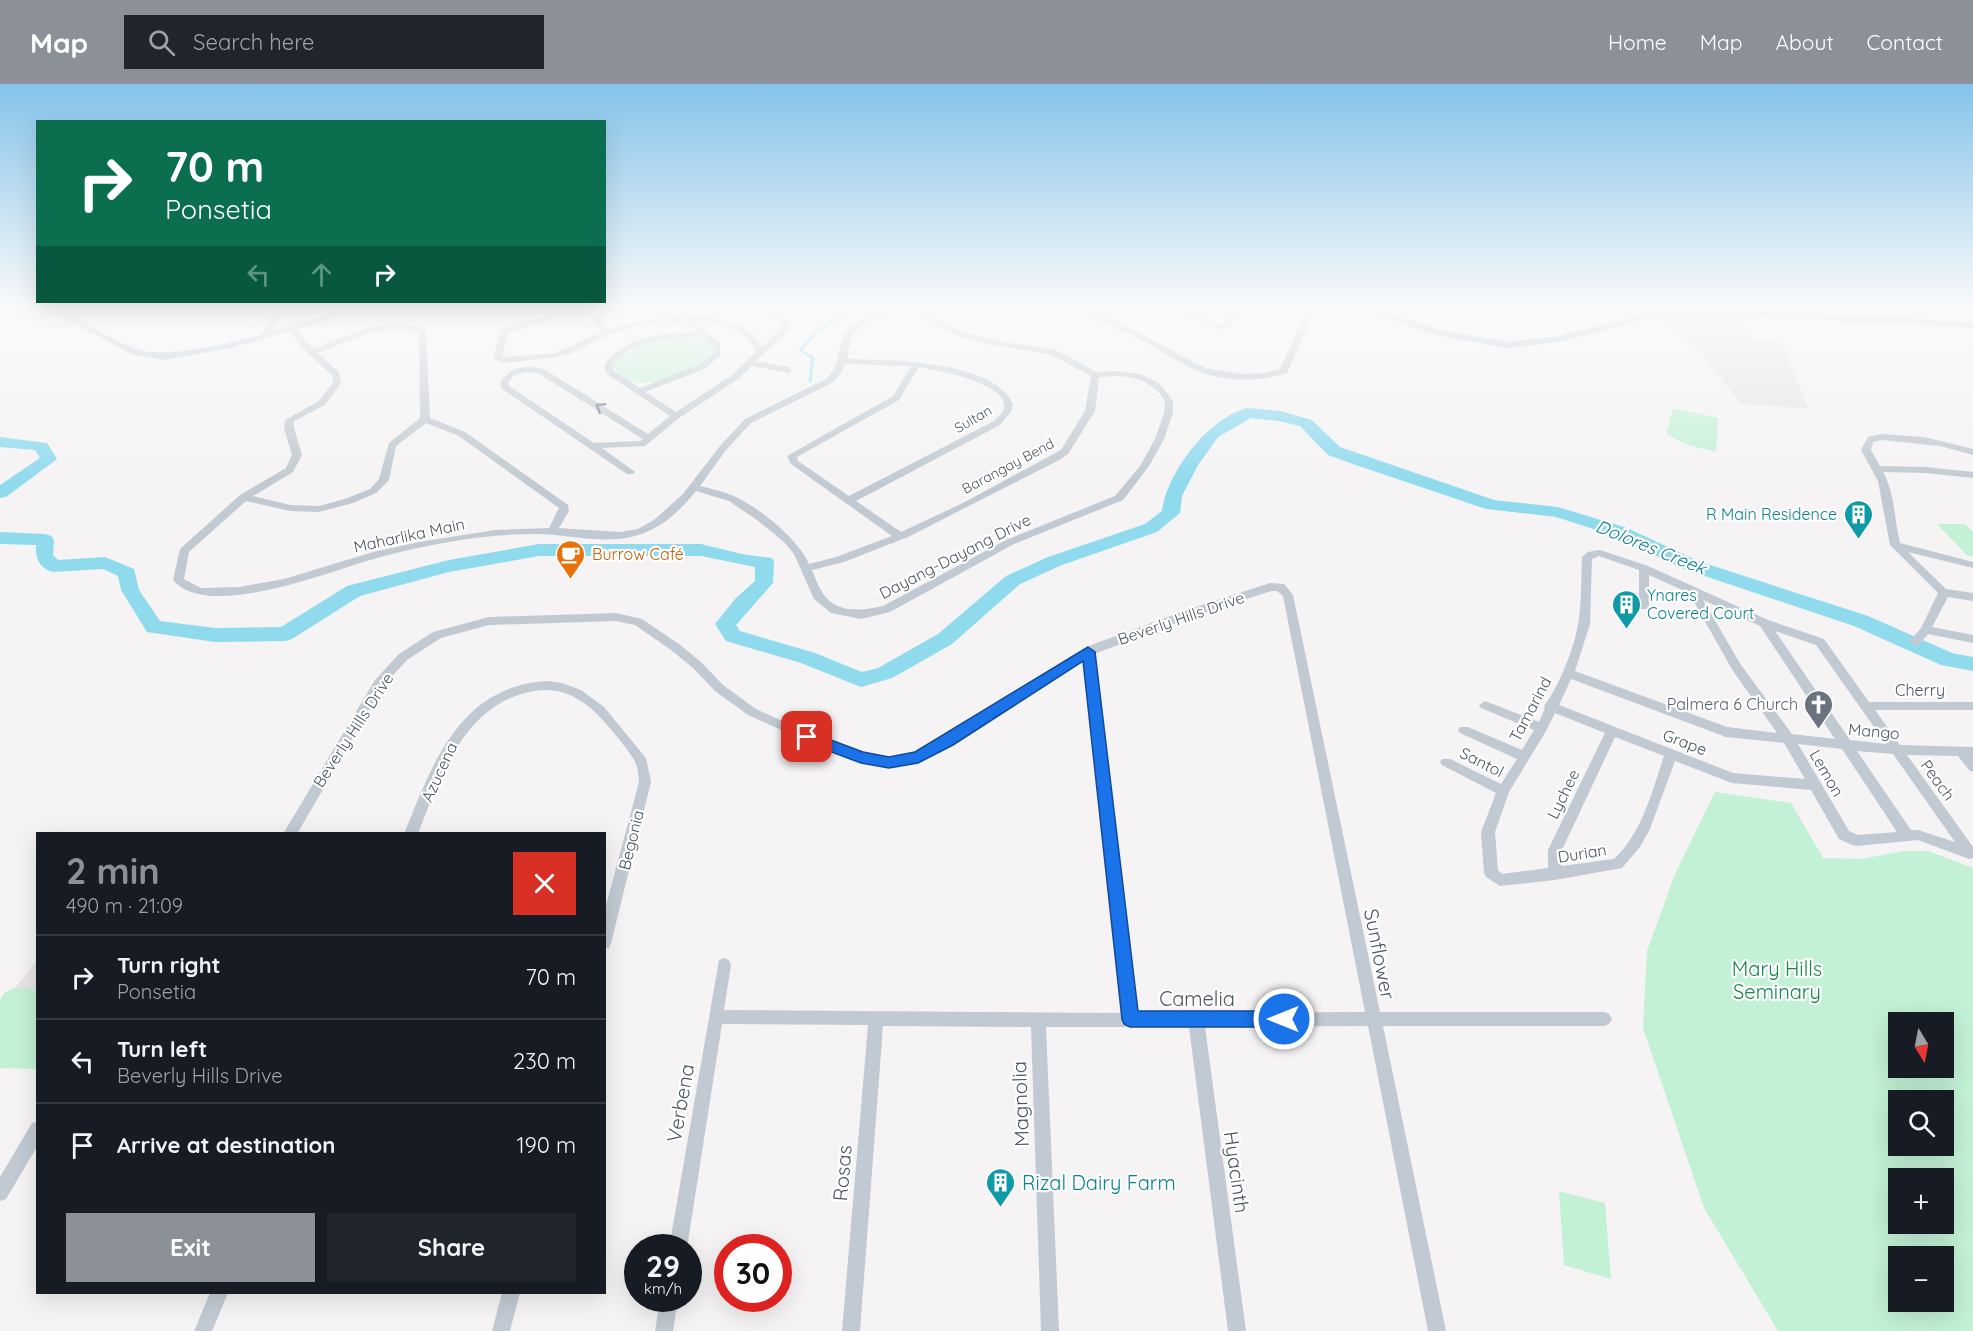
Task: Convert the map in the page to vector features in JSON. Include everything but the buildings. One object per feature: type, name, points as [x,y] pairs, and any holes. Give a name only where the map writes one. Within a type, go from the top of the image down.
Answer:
[{"type":"street","name":"Maharlika Main","points":[[327,366],[336,374],[337,383],[321,403],[290,420],[289,428],[297,455],[290,470],[243,496],[184,551],[178,580],[196,591],[234,592],[261,587],[419,545],[496,533],[552,531],[621,537],[644,531],[665,516],[694,487],[738,429],[759,415],[829,381],[836,375],[840,366]]},
{"type":"street","points":[[424,366],[425,419]]},
{"type":"street","points":[[608,366],[610,372],[676,416]]},
{"type":"street","points":[[639,391],[702,366]]},
{"type":"street","points":[[592,446],[635,446],[650,439],[676,416],[734,378],[747,366]]},
{"type":"street","points":[[768,366],[788,370]]},
{"type":"street","points":[[899,537],[794,462],[792,456],[896,398],[916,366]]},
{"type":"street","name":"Sultan","points":[[848,501],[998,423],[1008,413],[1009,402],[1004,394],[994,388],[967,376],[926,366]]},
{"type":"street","points":[[1080,366],[1095,375]]},
{"type":"street","points":[[1194,366],[1215,374],[1259,377],[1274,376],[1284,371],[1286,366]]},
{"type":"street","points":[[630,472],[505,387],[504,382],[507,375],[529,369],[541,371],[650,439]]},
{"type":"street","name":"Dayang-Dayang Drive","points":[[694,487],[733,499],[788,540],[807,568],[818,596],[835,610],[861,615],[886,609],[1010,542],[1119,498],[1132,485],[1166,425],[1169,401],[1161,389],[1147,380],[1109,372],[1095,375]]},
{"type":"street","name":"Barangay Bend","points":[[807,568],[846,559],[899,537],[1058,457],[1065,452],[1090,411],[1095,375]]},
{"type":"street","points":[[243,496],[290,508],[319,509],[349,501],[373,491],[384,480],[392,445],[425,419]]},
{"type":"street","points":[[425,419],[462,434],[564,507],[552,531]]},
{"type":"street","points":[[1973,452],[1954,444],[1889,438],[1873,438],[1868,442],[1866,450],[1887,495],[1889,520],[1895,545],[1943,592],[1973,597]]},
{"type":"street","points":[[1876,469],[1926,470],[1973,475]]},
{"type":"street","points":[[1895,545],[1973,565]]},
{"type":"street","name":"Tamarind","points":[[1500,880],[1491,873],[1488,832],[1503,791],[1542,728],[1568,673],[1584,624],[1587,557],[1600,553],[1644,568]]},
{"type":"street","points":[[1644,606],[1644,568],[1764,622],[1906,834],[1932,838],[1972,854]]},
{"type":"street","name":"Beverly Hills Drive","points":[[291,832],[380,683],[403,657],[437,635],[489,621],[616,617],[638,622],[675,647],[697,665],[719,688],[752,712],[807,737],[861,757],[889,762],[918,757],[948,741],[1088,652],[1191,613],[1270,587],[1280,587]]},
{"type":"street","name":"Sunflower","points":[[1280,587],[1288,595],[1437,1331]]},
{"type":"street","name":"Lemon","points":[[1693,591],[1737,668],[1789,740],[1844,835],[1862,840],[1906,834]]},
{"type":"street","points":[[1915,642],[1925,630],[1943,592]]},
{"type":"street","name":"Peach","points":[[1764,622],[1816,640],[1824,645],[1896,750],[1972,854]]},
{"type":"street","points":[[1925,630],[1973,639]]},
{"type":"street","points":[[1088,652],[1130,1019]]},
{"type":"street","name":"Mango","points":[[1568,673],[1726,732],[1845,746],[1968,752]]},
{"type":"street","name":"Azucena","points":[[412,832],[444,755],[455,736],[477,711],[502,695],[516,690],[532,686],[559,686],[572,689],[585,697],[598,707],[642,761],[644,770]]},
{"type":"street","points":[[1485,705],[1542,728]]},
{"type":"street","name":"Grape","points":[[1551,706],[1732,778],[1814,786]]},
{"type":"street","name":"Cherry","points":[[1867,706],[1973,706]]},
{"type":"street","points":[[1464,730],[1523,756]]},
{"type":"street","name":"Lychee","points":[[1555,874],[1554,850],[1612,731]]},
{"type":"street","points":[[1968,752],[1973,767]]},
{"type":"street","name":"Durian","points":[[1500,880],[1606,868],[1626,858],[1645,824],[1671,755]]},
{"type":"street","name":"Santol","points":[[1446,762],[1503,791]]},
{"type":"street","name":"Begonia","points":[[606,935],[645,782],[644,770]]},
{"type":"street","name":"Verbena","points":[[680,1234],[718,1017],[724,965]]},
{"type":"street","name":"Camelia","points":[[718,1017],[1038,1020],[1604,1018]]},
{"type":"street","name":"Rosas","points":[[851,1331],[876,1018]]},
{"type":"street","name":"Hyacinth","points":[[1196,1019],[1238,1331]]},
{"type":"street","name":"Magnolia","points":[[1038,1020],[1050,1331]]},
{"type":"street","points":[[0,1193],[36,1132]]},
{"type":"street","points":[[203,1331],[219,1294]]},
{"type":"street","points":[[501,1331],[511,1294]]},
{"type":"street","points":[[664,1331],[667,1312]]},
{"type":"shaded area","points":[[1712,366],[1791,366],[1809,409],[1741,404]]},
{"type":"shaded area","points":[[36,961],[36,989],[15,988]]},
{"type":"green space","points":[[696,366],[667,378],[642,383],[627,379],[613,367]]},
{"type":"green space","points":[[1673,408],[1718,418],[1716,452],[1686,444],[1666,434]]},
{"type":"green space","points":[[1937,524],[1965,524],[1973,532],[1973,556],[1968,556]]},
{"type":"green space","name":"Mary Hills Seminary","points":[[1715,792],[1791,803],[1823,858],[1862,859],[1903,851],[1928,851],[1973,868],[1973,1331],[1778,1331],[1704,1208],[1643,1028],[1647,951],[1675,874]]},
{"type":"green space","points":[[15,988],[36,989],[36,1069],[0,1068],[0,1000],[5,992]]},
{"type":"green space","points":[[1559,1191],[1605,1203],[1611,1279],[1564,1265]]},
{"type":"waterway","points":[[810,381],[812,366]]},
{"type":"waterway","name":"Dolores Creek","points":[[0,538],[45,540],[44,556],[53,566],[105,563],[127,573],[130,590],[154,627],[215,635],[285,634],[354,591],[449,566],[539,550],[701,550],[742,560],[765,562],[764,583],[725,624],[733,636],[808,658],[861,680],[885,673],[945,639],[1013,580],[1055,561],[1151,528],[1171,513],[1173,496],[1190,464],[1212,434],[1248,413],[1280,416],[1306,423],[1334,451],[1492,505],[1558,512],[1621,532],[1691,565],[1861,621],[1948,660],[1973,664]]},
{"type":"waterway","points":[[0,442],[41,446],[49,459],[0,493]]},
{"type":"place","name":"R Main Residence","points":[[1858,540]]},
{"type":"place","name":"Burrow Café","points":[[571,580]]},
{"type":"place","name":"Ynares Covered Court","points":[[1626,630]]},
{"type":"place","name":"Palmera 6 Church","points":[[1819,730]]},
{"type":"place","name":"Rizal Dairy Farm","points":[[1001,1208]]},
{"type":"route","points":[[807,737],[861,757],[889,762],[918,757],[948,741],[1088,652],[1130,1019],[1284,1019]]}]
